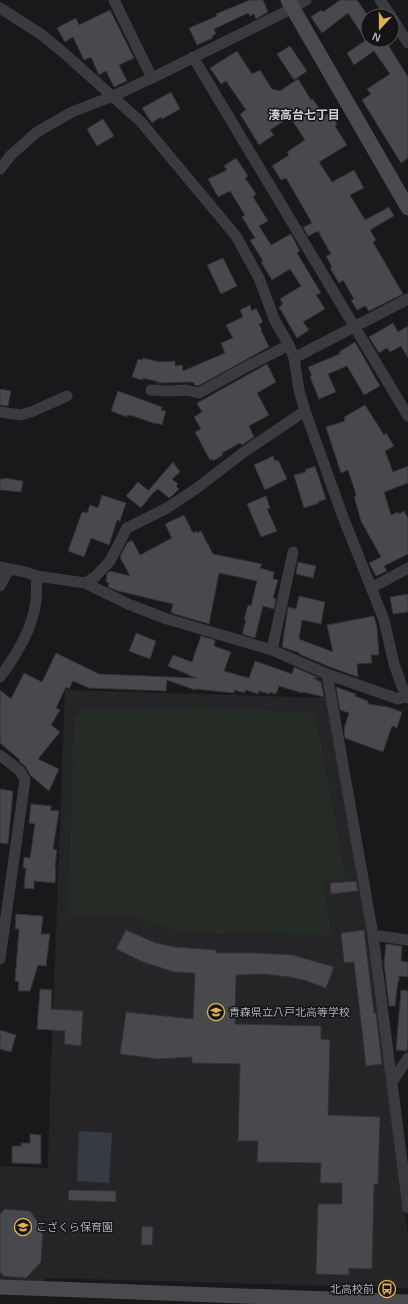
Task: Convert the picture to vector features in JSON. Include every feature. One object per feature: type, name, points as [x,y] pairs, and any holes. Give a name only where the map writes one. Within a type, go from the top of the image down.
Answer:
[{"type":"street","points":[[114,0],[152,78]]},
{"type":"street","points":[[0,169],[11,155],[37,132],[72,112],[113,96],[152,78],[290,4],[306,0]]},
{"type":"street","points":[[290,4],[408,208]]},
{"type":"street","points":[[0,8],[42,35],[141,122],[236,236],[258,278],[275,321],[289,345],[294,358],[299,390],[305,411],[343,517],[384,620],[394,664],[407,697],[398,699],[327,674],[272,650],[167,618],[128,604],[85,583],[37,576],[5,568],[0,586]]},
{"type":"street","points":[[400,31],[408,43]]},
{"type":"street","points":[[193,57],[408,416]]},
{"type":"street","points":[[294,358],[408,299]]},
{"type":"street","points":[[151,390],[186,390],[199,393],[289,345]]},
{"type":"street","points":[[0,412],[20,415],[31,412],[67,396]]},
{"type":"street","points":[[85,583],[95,577],[110,561],[127,528],[167,508],[197,488],[244,452],[305,411]]},
{"type":"street","points":[[272,650],[293,552]]},
{"type":"street","points":[[371,588],[408,568]]},
{"type":"street","points":[[0,677],[15,656],[26,636],[36,601],[37,576]]},
{"type":"street","points":[[327,674],[373,935],[408,1208]]},
{"type":"street","points":[[0,755],[20,771],[25,780],[0,958]]},
{"type":"street","points":[[373,935],[408,940]]},
{"type":"street","points":[[392,1082],[406,1064]]},
{"type":"street","points":[[0,1287],[324,1302],[408,1302]]},
{"type":"shaded area","name":"青森県立八戸北高等学校","points":[[65,690],[326,698],[370,945],[403,1206],[408,1233],[408,1288],[45,1278],[44,1289],[0,1287],[0,1166],[48,1168],[46,1261],[49,1124]]},
{"type":"shaded area","points":[[206,708],[315,713],[346,878],[324,881],[331,935],[180,932],[130,915],[68,914],[74,717],[83,709]]},
{"type":"shaded area","points":[[79,1131],[112,1133],[109,1183],[77,1181]]},
{"type":"building","points":[[250,0],[263,0],[268,12],[256,19],[254,14],[250,16],[248,13],[214,29],[216,34],[212,36],[213,38],[197,45],[189,28],[217,16],[216,14]]},
{"type":"building","points":[[340,0],[357,0],[362,8],[360,8],[360,31],[348,13],[322,33],[311,17],[321,10],[323,12]]},
{"type":"building","points":[[110,10],[134,58],[119,65],[127,81],[114,87],[106,71],[99,75],[91,57],[84,60],[73,37],[65,42],[57,28],[76,18],[79,25]]},
{"type":"building","points":[[360,44],[360,48],[390,48],[408,77],[408,158],[401,163],[362,100],[371,94],[367,89],[390,74],[374,51],[354,65],[347,53]]},
{"type":"building","points":[[290,46],[307,71],[294,80],[277,54]]},
{"type":"building","points":[[237,51],[252,74],[260,70],[272,89],[280,91],[298,79],[311,100],[313,99],[324,116],[330,113],[337,124],[335,126],[347,145],[319,162],[332,182],[354,170],[364,188],[350,195],[365,220],[389,207],[394,216],[370,230],[376,240],[373,242],[403,294],[369,311],[365,306],[357,310],[351,300],[354,299],[343,280],[339,283],[330,268],[332,267],[326,256],[331,254],[318,231],[308,236],[303,227],[312,223],[286,178],[281,180],[272,166],[289,155],[287,152],[305,140],[290,117],[270,130],[274,135],[259,145],[240,114],[246,110],[226,81],[221,84],[210,68]]},
{"type":"building","points":[[171,92],[180,109],[162,119],[161,117],[152,123],[142,108]]},
{"type":"building","points":[[103,119],[114,136],[97,146],[87,129]]},
{"type":"building","points":[[236,158],[248,176],[245,178],[256,194],[253,197],[268,221],[259,226],[271,245],[291,234],[300,251],[297,253],[321,293],[316,295],[325,309],[303,322],[309,330],[297,338],[279,307],[283,304],[280,299],[301,286],[290,269],[272,280],[261,262],[263,261],[250,240],[255,238],[242,217],[245,215],[230,191],[218,197],[208,179],[227,170],[224,166]]},
{"type":"building","points":[[223,258],[237,286],[221,294],[207,265]]},
{"type":"building","points":[[250,305],[252,311],[256,308],[263,322],[259,324],[269,347],[198,386],[193,382],[157,383],[159,382],[132,377],[138,359],[142,360],[143,358],[160,362],[175,361],[175,366],[182,365],[183,371],[225,353],[221,343],[233,338],[226,325],[243,317],[240,310]]},
{"type":"building","points":[[393,323],[398,332],[408,326],[408,358],[401,346],[390,352],[387,348],[379,353],[369,337]]},
{"type":"building","points":[[355,342],[380,386],[364,395],[347,366],[328,374],[336,392],[319,399],[310,377],[312,376],[308,367],[340,354],[339,352]]},
{"type":"building","points":[[267,364],[276,382],[257,393],[269,415],[249,426],[254,437],[242,445],[240,443],[222,453],[223,455],[213,461],[212,459],[210,460],[195,432],[201,429],[194,417],[202,412],[197,403]]},
{"type":"building","points":[[0,389],[11,391],[8,406],[0,405]]},
{"type":"building","points":[[118,391],[162,407],[161,410],[166,411],[162,425],[130,415],[127,415],[127,417],[111,411]]},
{"type":"building","points":[[365,405],[384,435],[386,433],[394,446],[385,451],[393,472],[408,466],[408,483],[384,492],[391,515],[398,512],[399,514],[404,511],[408,518],[408,554],[384,566],[387,571],[376,576],[369,563],[381,557],[361,521],[354,497],[356,496],[355,491],[348,470],[341,473],[326,427],[345,421],[344,417]]},
{"type":"building","points":[[273,456],[275,461],[278,460],[287,479],[265,490],[254,465]]},
{"type":"building","points":[[173,462],[180,472],[172,479],[178,484],[176,486],[179,489],[172,496],[169,498],[158,489],[141,508],[126,496],[138,482],[148,491]]},
{"type":"building","points":[[315,466],[326,499],[304,508],[294,475],[306,472],[305,470]]},
{"type":"building","points":[[5,478],[23,481],[21,492],[0,490],[0,479]]},
{"type":"building","points":[[102,495],[126,503],[120,521],[117,520],[109,545],[91,538],[84,557],[68,551],[82,512],[87,513],[90,505],[98,508]]},
{"type":"building","points":[[266,496],[270,508],[267,509],[277,531],[261,537],[247,504]]},
{"type":"building","points":[[184,515],[193,533],[196,531],[197,533],[201,531],[213,554],[262,564],[260,568],[274,572],[273,579],[278,580],[273,598],[276,599],[274,609],[263,606],[255,638],[242,634],[248,605],[251,606],[257,581],[219,573],[209,624],[171,613],[173,604],[118,591],[108,587],[109,583],[106,582],[107,574],[110,571],[130,576],[120,557],[127,543],[132,540],[140,555],[172,538],[165,524]]},
{"type":"building","points":[[298,562],[316,566],[313,578],[296,574]]},
{"type":"building","points":[[408,594],[408,612],[393,614],[390,597]]},
{"type":"building","points":[[299,596],[325,602],[321,624],[302,620],[299,639],[333,652],[327,625],[374,616],[377,627],[379,655],[371,655],[372,663],[357,664],[358,677],[282,647],[288,607],[296,609]]},
{"type":"building","points":[[136,633],[156,641],[150,659],[129,651]]},
{"type":"building","points":[[201,636],[215,640],[214,646],[231,652],[224,671],[249,678],[255,661],[292,674],[294,667],[319,678],[313,678],[321,682],[324,697],[302,693],[279,686],[276,694],[270,692],[269,694],[259,691],[258,694],[245,690],[245,693],[234,690],[234,693],[195,690],[167,680],[166,691],[89,688],[73,681],[69,689],[66,687],[56,708],[60,710],[51,725],[60,732],[38,759],[59,769],[49,791],[30,775],[26,767],[19,761],[20,760],[0,743],[0,690],[11,699],[24,673],[42,682],[56,653],[99,674],[196,678],[168,666],[173,655],[192,662]]},
{"type":"building","points":[[336,687],[356,694],[355,696],[368,701],[368,704],[388,707],[402,712],[397,728],[392,726],[383,752],[345,738],[344,729],[349,713],[340,710]]},
{"type":"building","points":[[0,789],[13,791],[8,844],[0,843]]},
{"type":"building","points":[[31,804],[52,806],[50,810],[59,811],[53,849],[57,850],[55,883],[34,881],[34,889],[24,888],[26,868],[23,868],[24,857],[30,858],[35,824],[29,823]]},
{"type":"building","points":[[356,881],[358,891],[331,894],[330,883]]},
{"type":"building","points":[[16,914],[43,916],[41,934],[50,934],[46,966],[38,965],[30,991],[18,991],[19,982],[15,981],[19,929],[15,929]]},
{"type":"building","points":[[126,930],[156,943],[175,947],[216,950],[216,953],[293,955],[334,967],[326,988],[304,980],[289,977],[264,974],[236,975],[235,1024],[321,1026],[321,1039],[330,1040],[328,1115],[380,1117],[378,1184],[374,1184],[372,1269],[349,1268],[349,1275],[316,1274],[318,1204],[342,1204],[342,1183],[320,1183],[321,1163],[257,1162],[258,1141],[238,1141],[240,1064],[192,1063],[192,1057],[158,1059],[120,1054],[126,1012],[193,1019],[195,973],[174,972],[143,962],[116,949]]},
{"type":"building","points":[[364,930],[382,1064],[366,1066],[354,962],[344,963],[341,933]]},
{"type":"building","points":[[386,944],[402,946],[401,961],[408,962],[408,977],[399,976],[395,1006],[389,1006],[384,963]]},
{"type":"building","points":[[40,989],[52,990],[51,1009],[83,1011],[81,1046],[64,1044],[65,1031],[37,1029]]},
{"type":"building","points":[[401,990],[408,991],[407,1051],[396,1050]]},
{"type":"building","points":[[0,1030],[16,1035],[11,1052],[0,1049]]},
{"type":"building","points":[[30,1134],[41,1135],[41,1164],[12,1163],[12,1146],[21,1146],[21,1143],[30,1143]]},
{"type":"building","points":[[69,1190],[116,1191],[116,1202],[68,1200]]},
{"type":"building","points":[[5,1209],[30,1211],[43,1229],[41,1262],[26,1278],[4,1276],[0,1272],[0,1214]]},
{"type":"building","points":[[142,1226],[153,1227],[152,1245],[141,1245]]},
{"type":"place","name":"青森県立八戸北高等学校","points":[[216,1012]]},
{"type":"place","name":"こざくら保育園","points":[[23,1227]]},
{"type":"place","name":"北高校前","points":[[387,1289]]},
{"type":"district","name":"湊高台七丁目","points":[[304,115]]}]
